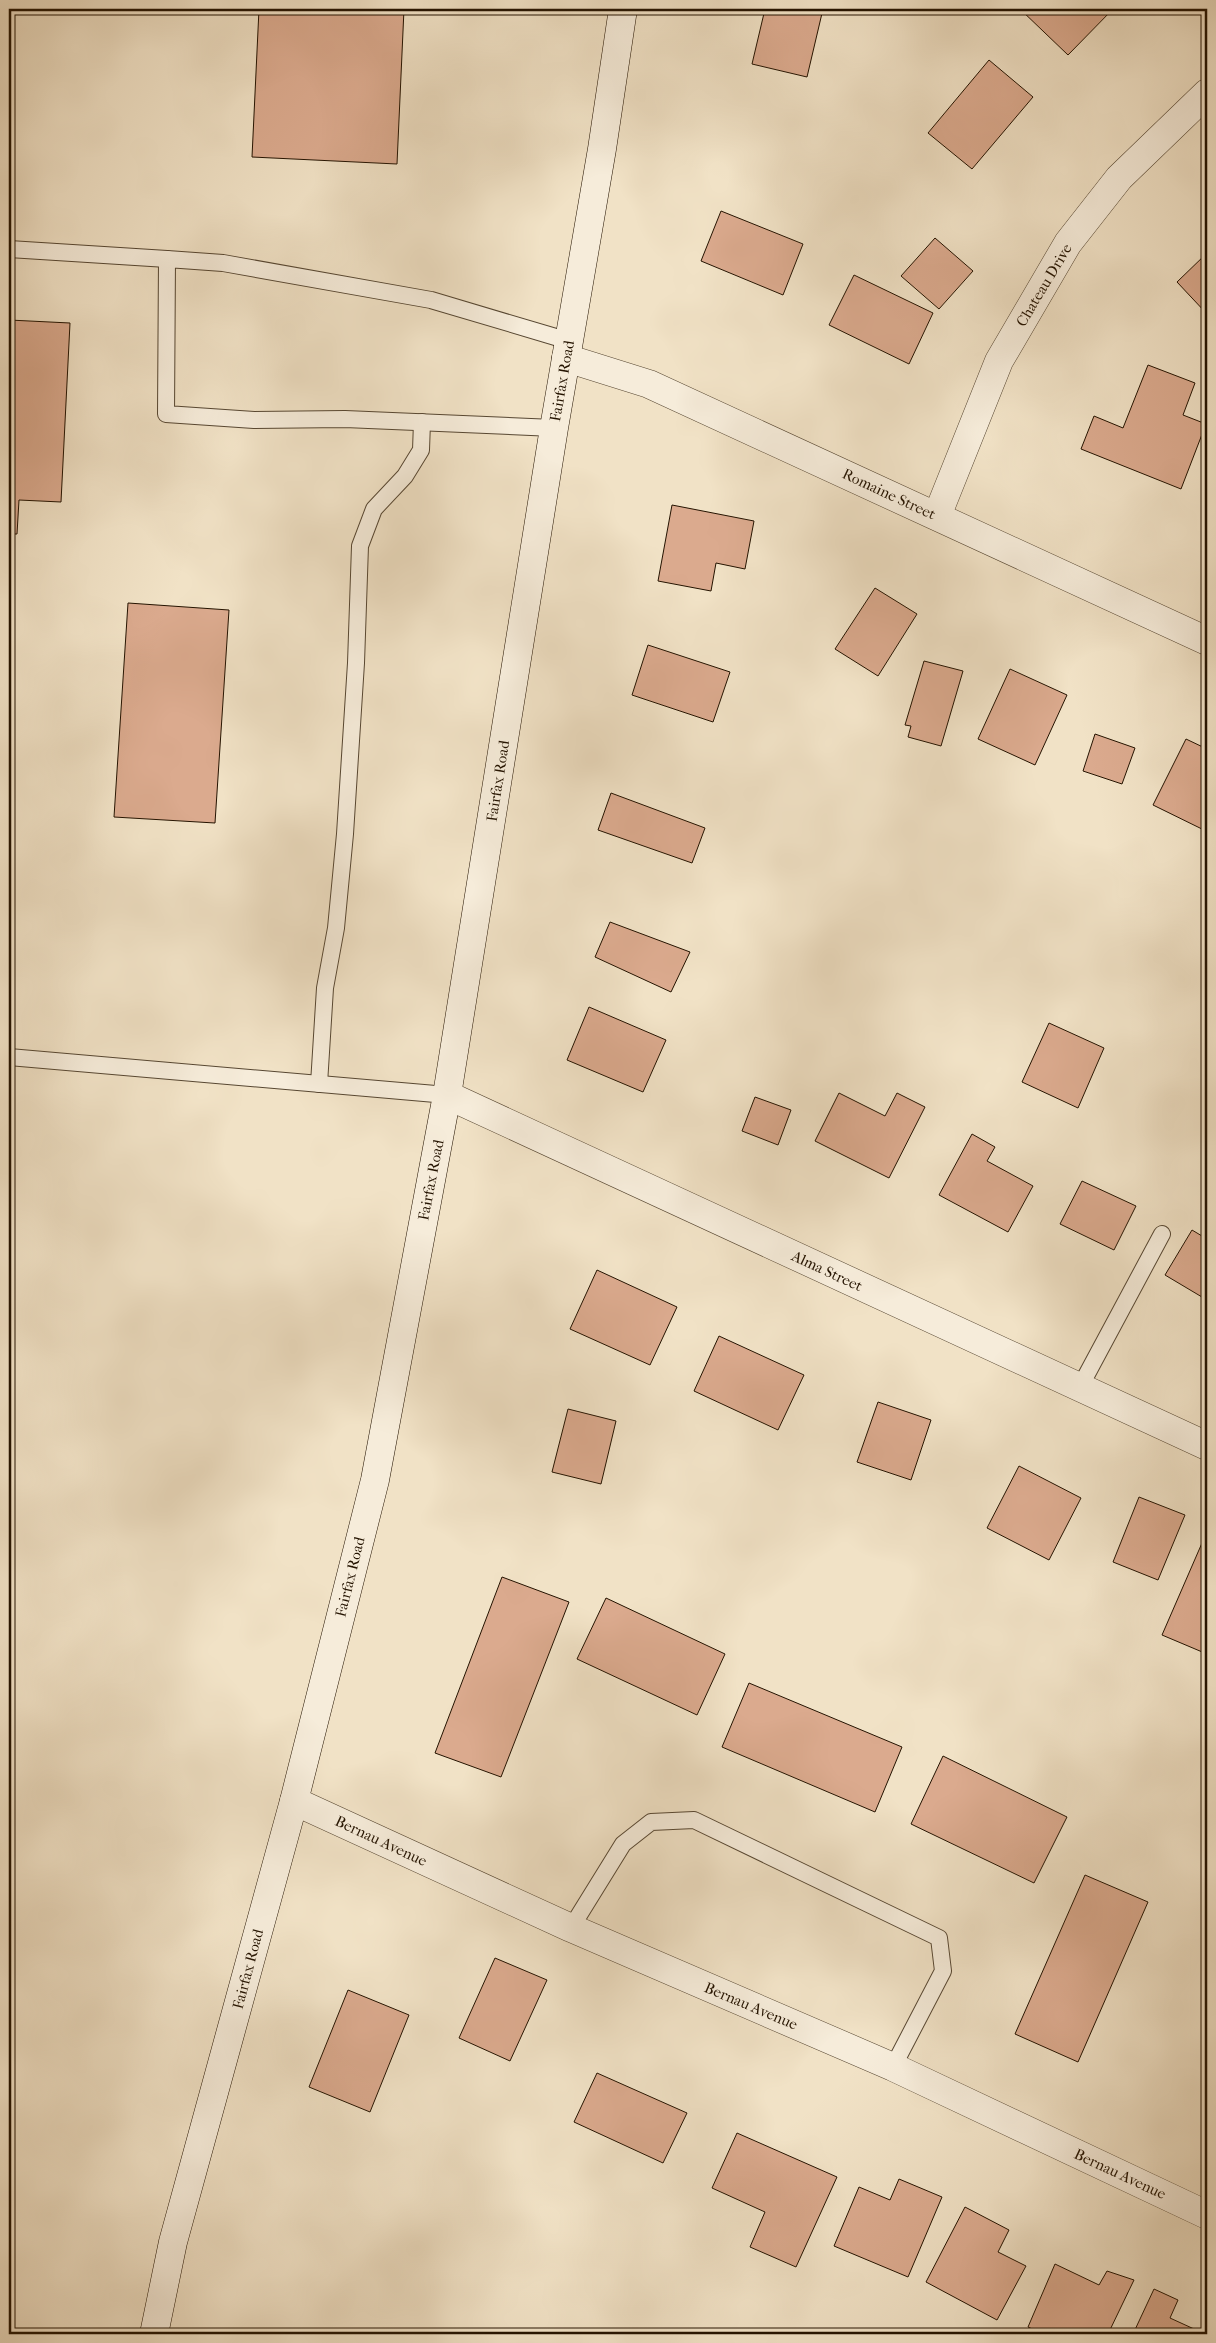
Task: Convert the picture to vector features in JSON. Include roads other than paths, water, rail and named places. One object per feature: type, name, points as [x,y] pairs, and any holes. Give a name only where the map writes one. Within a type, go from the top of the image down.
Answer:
[{"type":"street","name":"Fairfax Road","points":[[154,2334],[173,2242],[294,1801],[375,1480],[447,1095],[554,428],[602,149],[623,9]]},
{"type":"street","name":"Chateau Drive","points":[[937,516],[999,361],[1068,243],[1119,178],[1207,93]]},
{"type":"street","name":"Romaine Street","points":[[568,349],[649,384],[1207,641]]},
{"type":"street","name":"Alma Street","points":[[447,1095],[1207,1446]]},
{"type":"street","name":"Bernau Avenue","points":[[294,1801],[571,1928],[893,2067],[1207,2215]]},
{"type":"lane","points":[[9,249],[223,263],[431,300],[568,349]]},
{"type":"lane","points":[[167,259],[166,414],[254,420],[345,419],[554,428]]},
{"type":"lane","points":[[320,1084],[325,988],[336,928],[346,834],[356,663],[360,546],[374,508],[405,476],[422,450],[422,422]]},
{"type":"lane","points":[[9,1057],[447,1095]]},
{"type":"lane","points":[[1080,1387],[1162,1234]]},
{"type":"lane","points":[[571,1928],[623,1844],[651,1822],[694,1820],[939,1938],[943,1971],[893,2067]]}]
